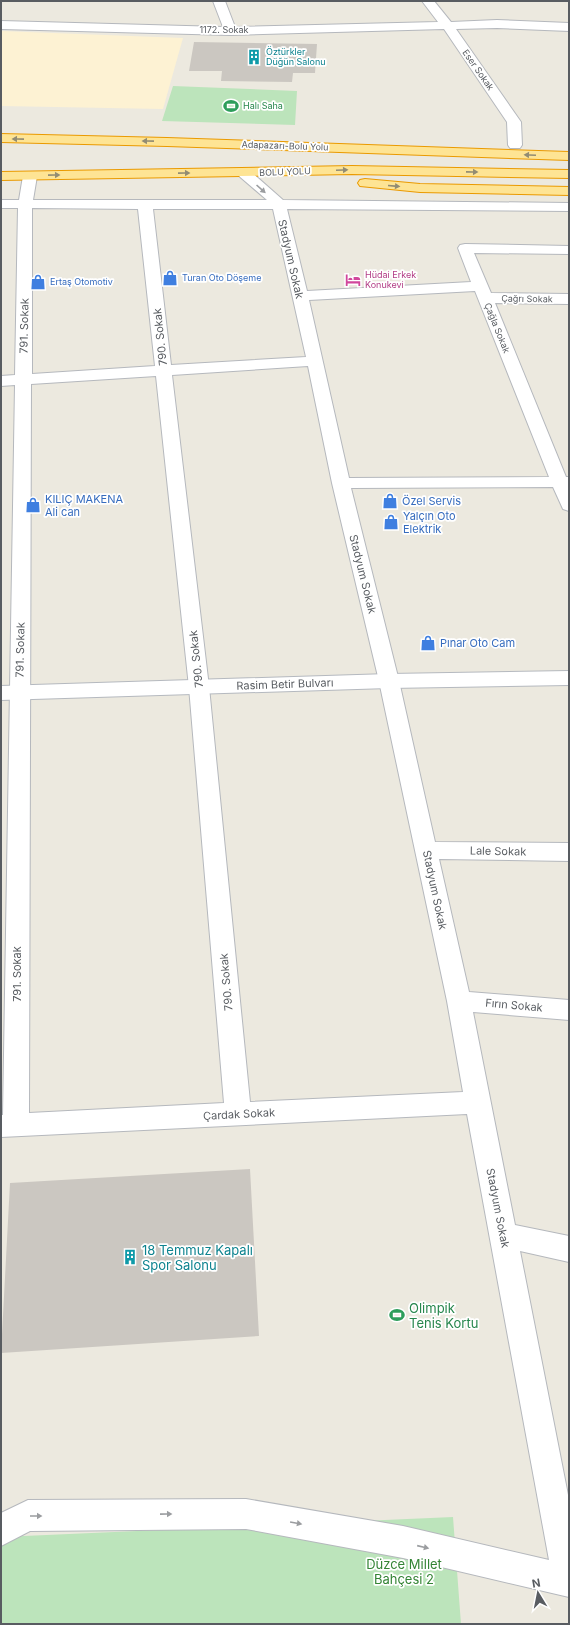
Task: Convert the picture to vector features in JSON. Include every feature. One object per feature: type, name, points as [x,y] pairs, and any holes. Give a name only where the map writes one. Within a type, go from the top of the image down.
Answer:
[{"type":"highway","name":"Adapazarı-Bolu Yolu","points":[[1,138],[167,142],[569,156]]},
{"type":"highway","points":[[167,142],[569,146]]},
{"type":"highway","name":"BOLU YOLU","points":[[1,176],[352,170],[569,174]]},
{"type":"highway","points":[[244,173],[420,188],[569,191]]},
{"type":"street","points":[[220,1],[230,31]]},
{"type":"street","name":"Eser Sokak","points":[[428,1],[447,25],[514,122],[514,145]]},
{"type":"street","name":"1172. Sokak","points":[[1,25],[230,31],[496,24],[569,27]]},
{"type":"street","points":[[244,173],[279,204]]},
{"type":"street","name":"791. Sokak","points":[[8,1125],[10,692],[23,380],[25,204],[30,176]]},
{"type":"street","points":[[1,204],[279,204],[569,208]]},
{"type":"street","name":"Stadyum Sokak","points":[[279,204],[341,483],[389,681],[459,1001],[569,1581]]},
{"type":"street","name":"790. Sokak","points":[[145,205],[199,687],[238,1114]]},
{"type":"street","name":"Çağla Sokak","points":[[569,250],[464,248],[564,482],[569,505]]},
{"type":"street","name":"Çağrı Sokak","points":[[300,296],[482,292],[569,299]]},
{"type":"street","points":[[1,381],[315,362]]},
{"type":"street","points":[[341,483],[564,482]]},
{"type":"street","name":"Rasim Betir Bulvarı","points":[[10,692],[389,681],[569,678]]},
{"type":"street","name":"Lale Sokak","points":[[427,850],[569,852]]},
{"type":"street","name":"Fırın Sokak","points":[[459,1001],[569,1010]]},
{"type":"street","name":"Çardak Sokak","points":[[8,1125],[478,1102]]},
{"type":"street","points":[[503,1235],[569,1249]]},
{"type":"street","points":[[1,1530],[28,1516],[246,1514],[403,1542],[569,1581]]},
{"type":"shaded area","points":[[1,31],[183,38],[163,109],[1,106]]},
{"type":"green space","name":"Halı Saha","points":[[173,86],[297,91],[295,125],[162,121]]},
{"type":"green space","name":"Düzce Millet Bahçesi 2","points":[[453,1517],[461,1624],[1,1624],[1,1537]]},
{"type":"building","name":"Öztürkler Düğün Salonu","points":[[194,42],[317,44],[315,73],[293,73],[292,82],[221,81],[222,71],[189,71]]},
{"type":"building","name":"18 Temmuz Kapalı Spor Salonu","points":[[250,1169],[259,1336],[1,1353],[10,1183]]},
{"type":"place","name":"Öztürkler Düğün Salonu","points":[[254,57]]},
{"type":"place","name":"Halı Saha","points":[[231,106]]},
{"type":"place","name":"Turan Oto Döşeme","points":[[170,278]]},
{"type":"place","name":"Hüdai Erkek Konukevi","points":[[353,280]]},
{"type":"place","name":"Ertaş Otomotiv","points":[[38,282]]},
{"type":"place","name":"Özel Servis","points":[[390,501]]},
{"type":"place","name":"KILIÇ MAKENA Ali can","points":[[33,505]]},
{"type":"place","name":"Yalçın Oto Elektrik","points":[[391,522]]},
{"type":"place","name":"Pınar Oto Cam","points":[[428,643]]},
{"type":"place","name":"18 Temmuz Kapalı Spor Salonu","points":[[130,1257]]},
{"type":"place","name":"Olimpik Tenis Kortu","points":[[397,1315]]}]
